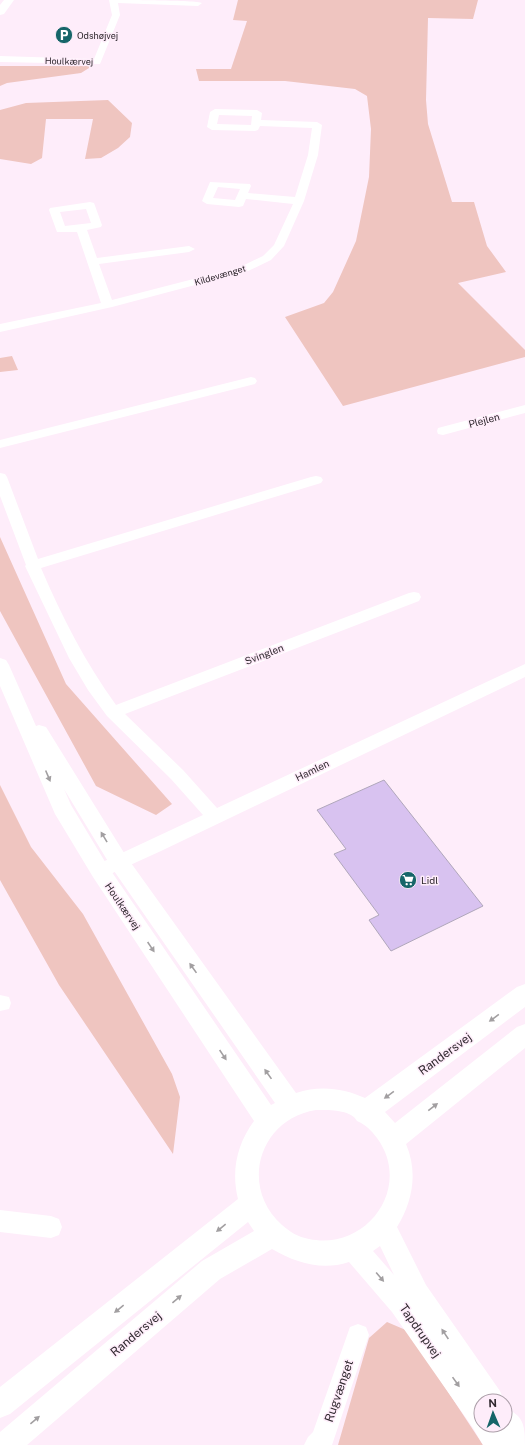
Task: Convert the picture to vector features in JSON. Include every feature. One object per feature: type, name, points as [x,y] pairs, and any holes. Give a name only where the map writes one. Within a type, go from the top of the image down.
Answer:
[{"type":"street","points":[[0,12],[9,0]]},
{"type":"street","name":"Houlkærvej","points":[[0,59],[97,62],[116,15],[113,0],[198,3]]},
{"type":"street","name":"Kildevænget","points":[[0,328],[108,305],[244,269],[262,262],[279,246],[299,201],[313,155],[317,125],[256,123]]},
{"type":"street","points":[[242,196],[299,201]]},
{"type":"street","points":[[81,228],[108,305]]},
{"type":"street","points":[[93,262],[188,249]]},
{"type":"street","points":[[0,444],[251,381]]},
{"type":"street","name":"Plejlen","points":[[443,431],[525,409]]},
{"type":"street","points":[[0,478],[32,566],[65,636],[86,673],[114,712],[201,798],[214,817]]},
{"type":"street","points":[[32,566],[316,480]]},
{"type":"street","name":"Svinglen","points":[[114,712],[186,683],[414,597]]},
{"type":"street","name":"Houlkærvej","points":[[3,670],[119,862],[291,1106]]},
{"type":"street","name":"Houlkærvej","points":[[3,670],[62,808],[100,871],[268,1121]]},
{"type":"street","name":"Hamlen","points":[[100,871],[525,670]]},
{"type":"street","name":"Randersvej","points":[[365,1113],[525,994]]},
{"type":"street","points":[[392,1140],[525,1034]]},
{"type":"street","points":[[328,1100],[352,1106],[365,1113],[380,1124],[392,1140],[402,1173],[402,1184],[397,1207],[384,1227],[371,1239],[354,1248],[334,1252],[312,1252],[292,1245],[274,1234],[261,1220],[252,1204],[246,1182],[247,1159],[254,1139],[268,1121],[278,1112],[306,1101],[328,1100]]},
{"type":"street","points":[[0,1404],[252,1204]]},
{"type":"street","points":[[0,1221],[51,1227]]},
{"type":"street","name":"Tapdrupvej","points":[[384,1227],[417,1294],[485,1393]]},
{"type":"street","name":"Randersvej","points":[[6,1445],[211,1270],[274,1234]]},
{"type":"street","name":"Tapdrupvej","points":[[354,1248],[401,1303],[473,1406]]},
{"type":"street","name":"Rugvænget","points":[[316,1445],[322,1440],[358,1335]]},
{"type":"street","points":[[492,1433],[500,1445]]},
{"type":"street","points":[[512,1433],[520,1445]]},
{"type":"shaded area","points":[[238,0],[478,0],[473,19],[428,18],[426,100],[428,124],[452,202],[474,202],[487,246],[506,272],[458,283],[525,350],[525,357],[343,406],[285,317],[324,303],[333,292],[356,241],[369,177],[371,129],[367,96],[355,89],[285,81],[199,81],[196,69],[231,69],[247,21],[233,20]]},
{"type":"shaded area","points":[[0,66],[89,66],[89,68],[81,73],[7,83],[0,86]]},
{"type":"shaded area","points":[[108,100],[132,123],[130,137],[118,148],[101,158],[85,159],[93,119],[46,119],[42,158],[31,164],[0,159],[0,110],[26,103]]},
{"type":"shaded area","points":[[12,356],[18,370],[0,372],[0,358]]},
{"type":"shaded area","points":[[0,537],[66,684],[172,804],[156,815],[96,786],[0,611]]},
{"type":"shaded area","points":[[0,785],[31,847],[83,914],[172,1074],[180,1097],[173,1154],[59,985],[0,880]]},
{"type":"shaded area","points":[[387,1322],[408,1331],[473,1430],[473,1433],[475,1433],[483,1445],[338,1445],[369,1338]]},
{"type":"building","name":"Lidl","points":[[384,780],[483,906],[391,951],[369,920],[379,915],[334,854],[346,849],[317,810]]},
{"type":"place","name":"Odshøjvej","points":[[64,35]]},
{"type":"place","name":"Lidl","points":[[408,880]]}]
